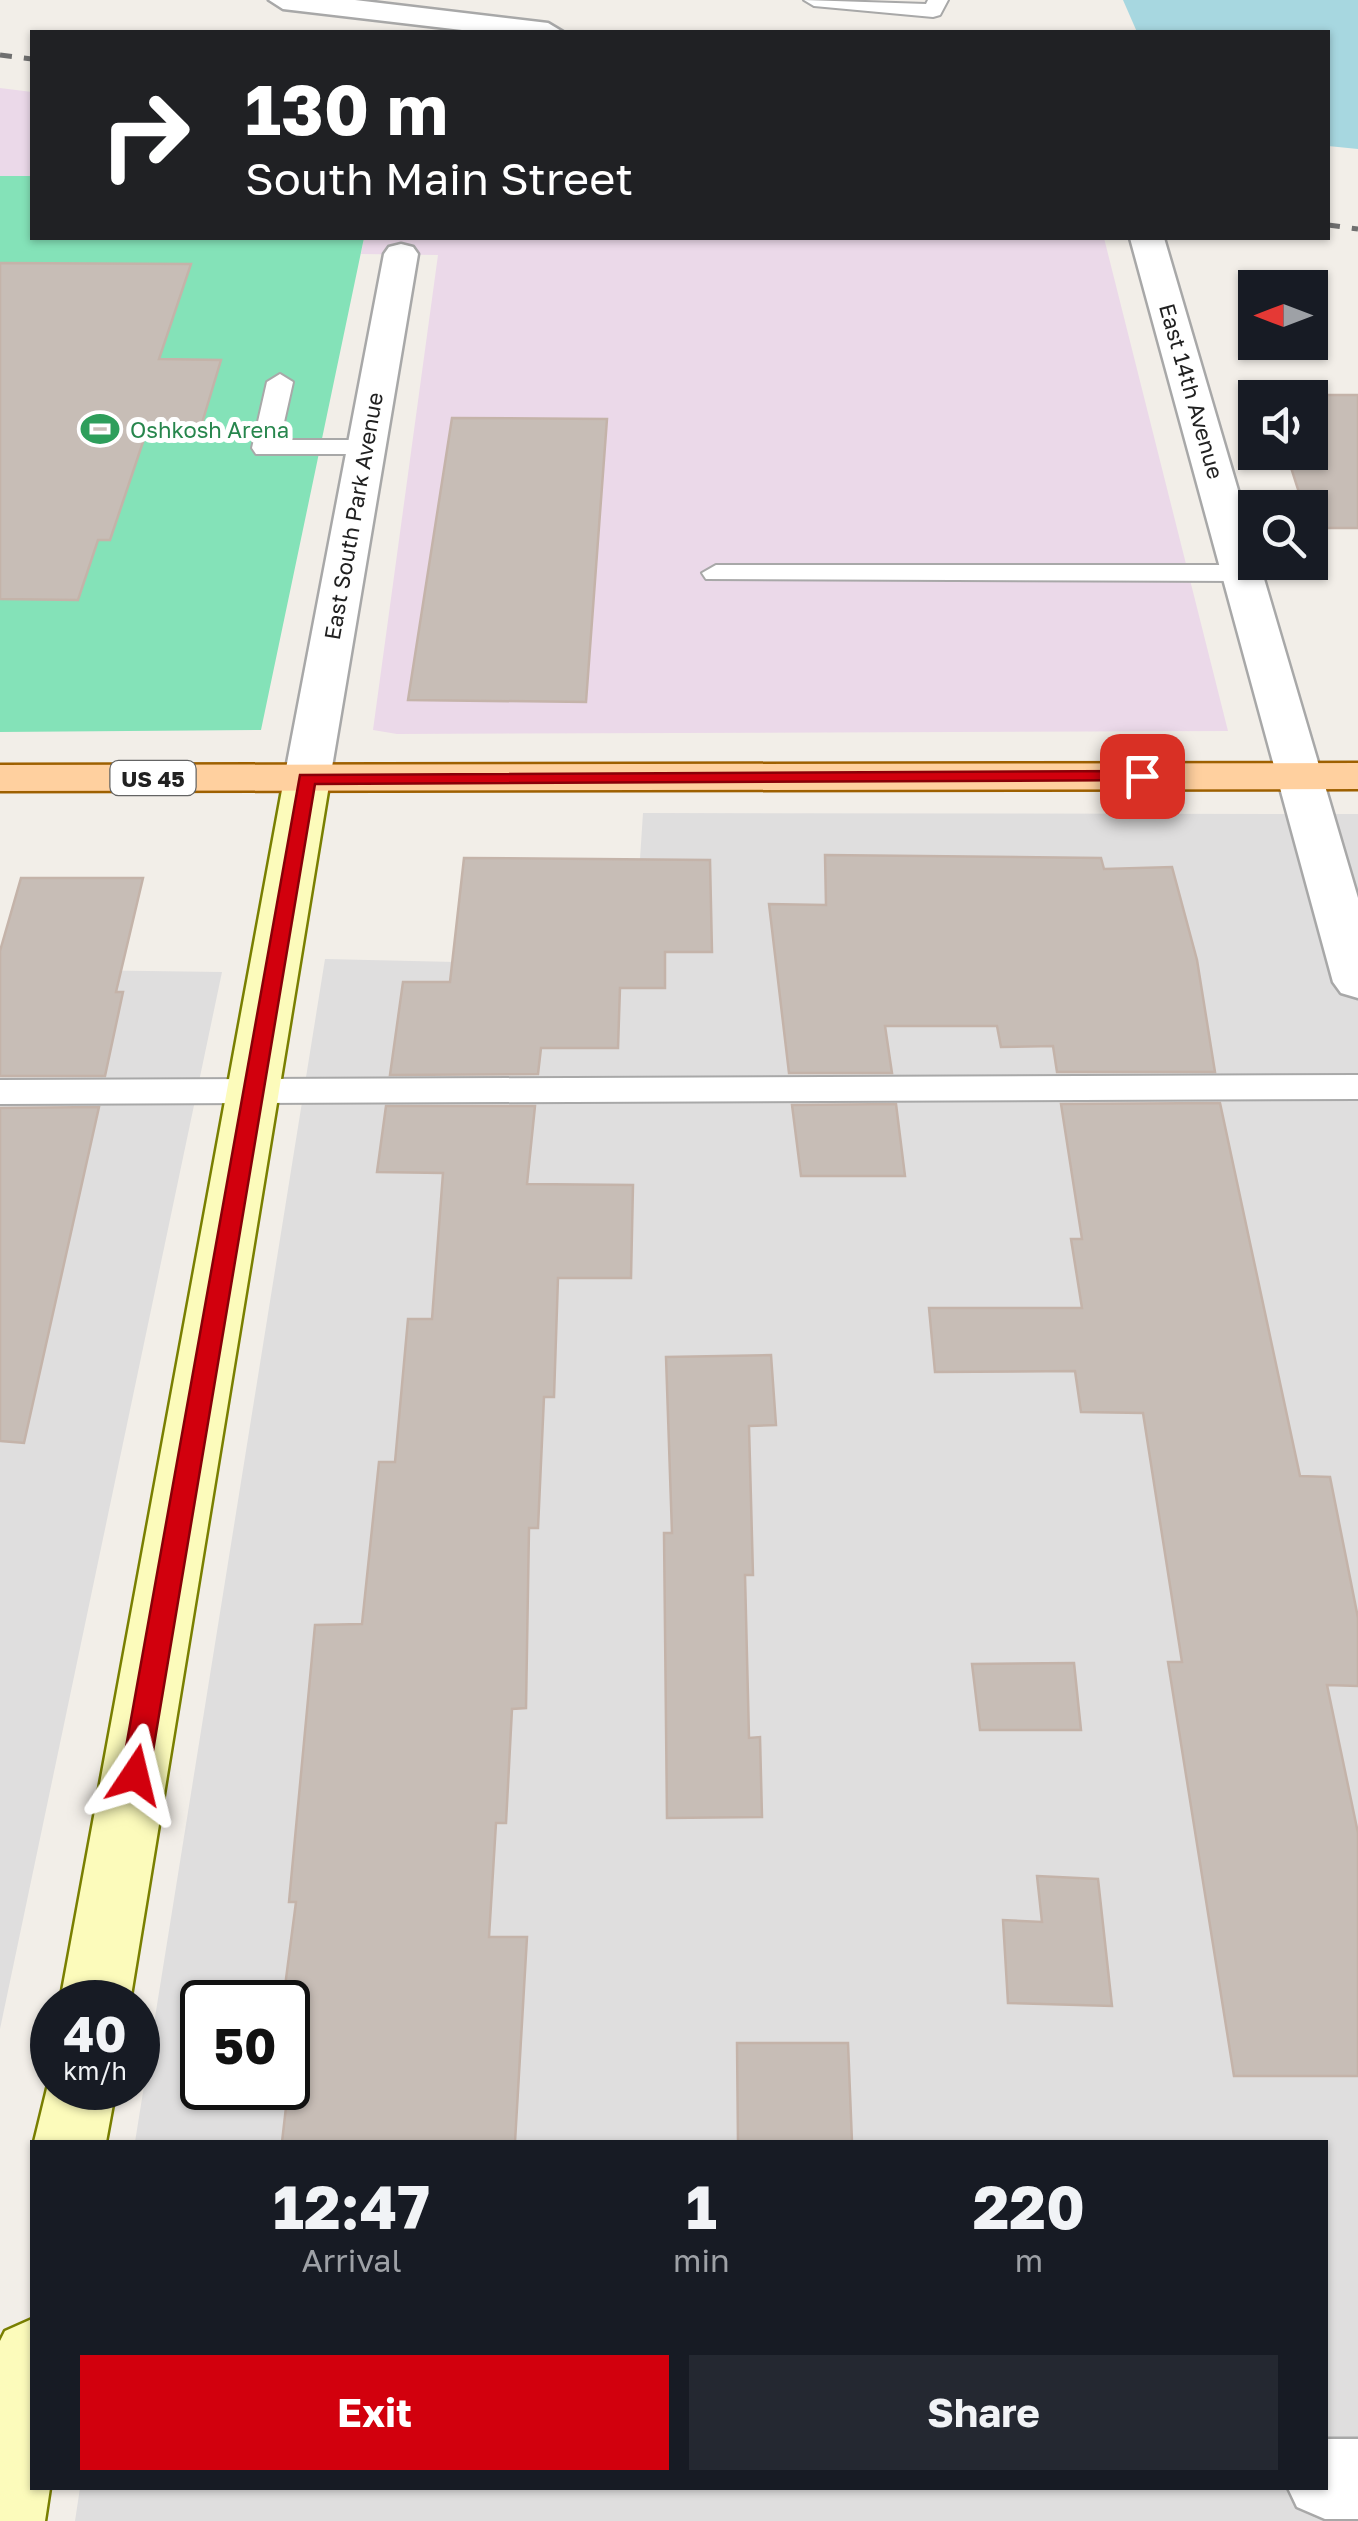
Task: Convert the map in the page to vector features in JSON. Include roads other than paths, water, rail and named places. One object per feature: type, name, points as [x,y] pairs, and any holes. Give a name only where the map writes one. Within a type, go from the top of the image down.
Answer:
[{"type":"main road","name":"US 45","points":[[0,778],[1358,776]]},
{"type":"main road","points":[[99,1980],[255,1094],[306,779]]},
{"type":"main road","points":[[70,2140],[76,2110]]},
{"type":"main road","points":[[12,2489],[30,2371]]},
{"type":"street","points":[[282,0],[531,30]]},
{"type":"street","name":"East 14th Avenue","points":[[1149,240],[1238,552]]},
{"type":"street","name":"East South Park Avenue","points":[[306,779],[401,254]]},
{"type":"street","name":"East 14th Avenue","points":[[1246,580],[1358,982]]},
{"type":"street","points":[[1328,2479],[1358,2479]]},
{"type":"lane","points":[[814,0],[934,11],[938,0]]},
{"type":"lane","points":[[280,382],[265,448],[365,448]]},
{"type":"lane","points":[[716,572],[1238,573]]},
{"type":"lane","points":[[0,1092],[1358,1087]]},
{"type":"water","points":[[1123,0],[1358,0],[1358,149],[1330,146],[1330,30],[1136,30]]},
{"type":"railway","points":[[0,55],[30,59]]},
{"type":"railway","points":[[1330,225],[1358,229]]},
{"type":"place","name":"Oshkosh Arena","points":[[100,429]]}]
